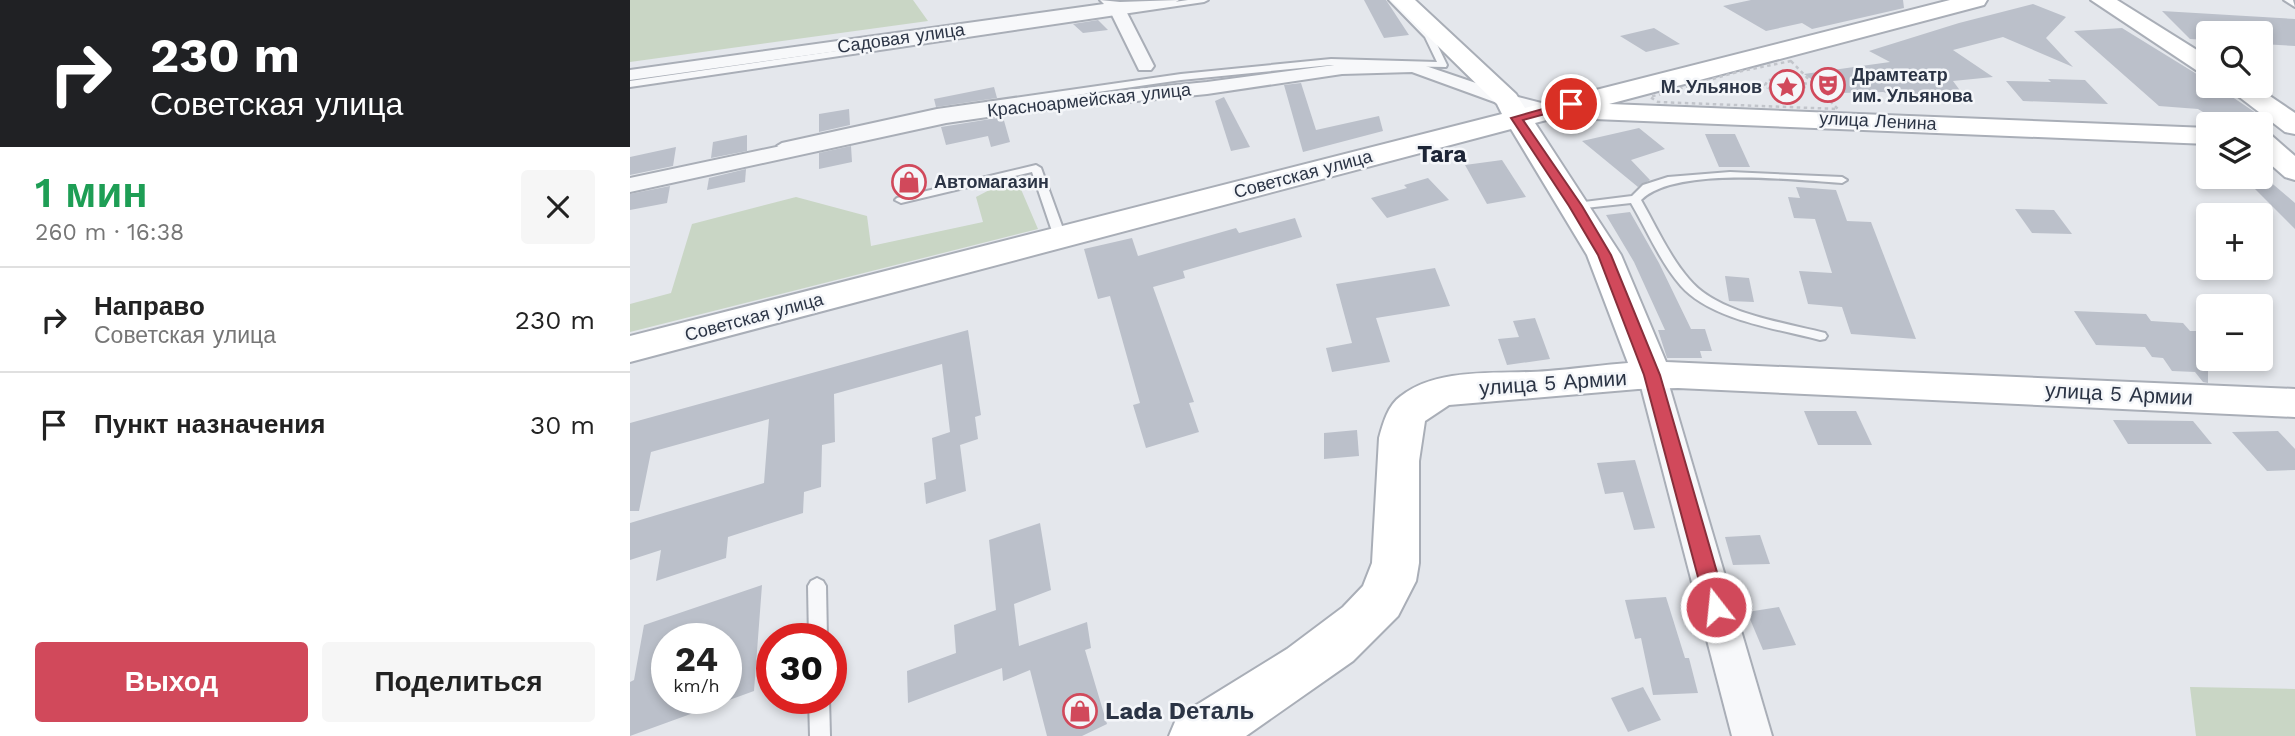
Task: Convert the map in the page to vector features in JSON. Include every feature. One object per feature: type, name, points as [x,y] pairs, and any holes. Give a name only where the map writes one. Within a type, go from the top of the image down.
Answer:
[{"type":"main road","points":[[1402,0],[1523,109],[1604,255],[1652,375]]},
{"type":"main road","name":"Советская улица","points":[[630,349],[1060,237],[1523,109],[1976,0]]},
{"type":"main road","points":[[2102,0],[2196,59]]},
{"type":"main road","points":[[2255,98],[2295,126]]},
{"type":"main road","name":"улица Ленина","points":[[1523,109],[2196,135]]},
{"type":"main road","points":[[2273,139],[2295,139]]},
{"type":"main road","points":[[2273,150],[2295,171]]},
{"type":"main road","name":"улица 5 Армии","points":[[1197,736],[1314,661],[1365,618],[1391,583],[1398,547],[1398,432],[1410,409],[1436,395],[1466,389],[1534,386],[1652,375],[2295,402]]},
{"type":"street","name":"Садовая улица","points":[[630,75],[1171,0]]},
{"type":"street","points":[[1114,6],[1145,66]]},
{"type":"street","name":"Красноармейская улица","points":[[630,185],[946,117],[1015,107],[1207,88],[1342,69],[1414,67],[1523,109]]},
{"type":"street","points":[[1652,375],[1752,736]]},
{"type":"lane","points":[[630,84],[1114,6],[1204,0]]},
{"type":"lane","points":[[630,178],[937,113],[1181,77],[1331,62],[1443,65],[1429,36],[1393,0]]},
{"type":"lane","points":[[2288,0],[2295,5]]},
{"type":"lane","points":[[901,200],[1036,168],[1060,237]]},
{"type":"lane","points":[[1576,206],[1635,199],[1643,187],[1675,179],[1707,176],[1842,180]]},
{"type":"lane","points":[[1635,199],[1686,285],[1704,299],[1728,309],[1821,336]]},
{"type":"lane","points":[[817,586],[818,623]]},
{"type":"lane","points":[[819,714],[820,736]]},
{"type":"path","points":[[1791,61],[1838,109]]},
{"type":"path","points":[[1767,88],[1765,85],[1768,80],[1780,78],[1814,85]]},
{"type":"path","points":[[1703,94],[1767,88],[1783,95],[1796,95],[1805,91],[1804,85]]},
{"type":"green space","points":[[630,0],[913,0],[928,21],[630,62]]},
{"type":"green space","points":[[997,186],[1020,187],[1038,229],[630,332],[630,304],[671,293],[692,224],[796,197],[867,216],[871,246],[983,222],[976,197]]},
{"type":"green space","points":[[2190,687],[2295,689],[2295,736],[2196,736]]},
{"type":"building","points":[[1364,0],[1386,0],[1409,35],[1384,38]]},
{"type":"building","points":[[1751,0],[1903,0],[1904,8],[1812,29],[1802,23],[1766,31],[1723,6]]},
{"type":"building","points":[[2033,4],[2066,17],[2046,38],[2073,67],[2003,37],[1953,50],[1993,77],[1953,81],[1970,104],[1935,102],[1928,93],[1897,96],[1883,92],[1840,93],[1824,88],[1804,74],[1890,62],[1869,51],[1959,23]]},
{"type":"building","points":[[2162,11],[2295,19],[2295,46],[2273,45],[2273,21],[2196,21],[2196,39],[2190,39]]},
{"type":"building","points":[[1098,20],[1108,30],[1083,33],[1073,24]]},
{"type":"building","points":[[1654,28],[1680,44],[1646,52],[1620,36]]},
{"type":"building","points":[[2122,28],[2196,74],[2196,98],[2234,98],[2255,112],[2203,112],[2198,109],[2159,106],[2074,31]]},
{"type":"building","points":[[2048,79],[2085,80],[2108,104],[2023,101],[2006,81],[2051,82]]},
{"type":"building","points":[[1301,83],[1316,130],[1379,116],[1383,131],[1303,152],[1284,85]]},
{"type":"building","points":[[994,87],[997,98],[936,107],[934,99]]},
{"type":"building","points":[[1224,97],[1250,147],[1231,151],[1215,101]]},
{"type":"building","points":[[849,109],[850,125],[819,132],[819,114]]},
{"type":"building","points":[[1003,117],[1010,142],[991,147],[988,136],[946,145],[941,127]]},
{"type":"building","points":[[1639,128],[1665,149],[1631,160],[1650,180],[1638,187],[1582,141]]},
{"type":"building","points":[[1705,134],[1735,134],[1750,167],[1719,167]]},
{"type":"building","points":[[747,135],[747,151],[711,158],[713,142]]},
{"type":"building","points":[[851,146],[852,162],[819,169],[819,153]]},
{"type":"building","points":[[676,147],[673,166],[630,175],[630,157]]},
{"type":"building","points":[[1502,160],[1526,197],[1487,204],[1465,165]]},
{"type":"building","points":[[746,169],[745,182],[707,190],[709,178]]},
{"type":"building","points":[[1428,178],[1449,200],[1387,218],[1371,198],[1407,188],[1404,185]]},
{"type":"building","points":[[2273,184],[2295,203],[2295,229],[2273,207],[2273,203],[2269,203],[2255,189],[2273,189]]},
{"type":"building","points":[[670,186],[667,203],[630,210],[630,194]]},
{"type":"building","points":[[1796,187],[1836,190],[1847,221],[1871,222],[1916,339],[1851,334],[1842,307],[1808,304],[1799,271],[1832,273],[1815,219],[1794,218],[1788,197],[1800,198]]},
{"type":"building","points":[[2015,209],[2054,210],[2072,234],[2032,233]]},
{"type":"building","points":[[1630,212],[1659,263],[1691,329],[1705,329],[1712,351],[1700,351],[1702,358],[1667,358],[1658,330],[1665,330],[1634,262],[1606,215]]},
{"type":"building","points":[[1295,218],[1302,237],[1183,271],[1185,278],[1153,287],[1194,402],[1189,403],[1199,432],[1146,448],[1133,405],[1140,403],[1110,296],[1098,299],[1084,249],[1132,238],[1138,256],[1236,228],[1239,233]]},
{"type":"building","points":[[1435,268],[1450,306],[1376,318],[1390,362],[1332,372],[1326,348],[1352,343],[1336,284]]},
{"type":"building","points":[[1725,276],[1749,278],[1754,302],[1729,301]]},
{"type":"building","points":[[2074,311],[2146,314],[2151,321],[2183,323],[2190,331],[2196,331],[2196,371],[2208,371],[2208,383],[2203,382],[2195,372],[2172,371],[2163,358],[2152,357],[2145,347],[2096,345]]},
{"type":"building","points":[[1535,318],[1550,359],[1507,365],[1498,339],[1519,337],[1513,321]]},
{"type":"building","points":[[968,330],[981,415],[975,417],[978,439],[960,445],[966,491],[926,504],[924,483],[936,479],[932,438],[950,432],[942,364],[834,394],[835,442],[822,445],[821,487],[804,492],[803,513],[728,537],[726,558],[656,581],[661,550],[630,560],[630,523],[764,483],[769,419],[651,452],[639,511],[630,511],[630,423]]},
{"type":"building","points":[[1804,411],[1856,411],[1872,445],[1818,445]]},
{"type":"building","points":[[2113,420],[2193,421],[2212,444],[2128,444]]},
{"type":"building","points":[[1357,430],[1359,456],[1324,459],[1324,433]]},
{"type":"building","points":[[2278,431],[2295,449],[2295,470],[2267,471],[2232,432]]},
{"type":"building","points":[[1635,460],[1655,528],[1634,530],[1623,492],[1605,494],[1597,463]]},
{"type":"building","points":[[1040,523],[1051,590],[1014,604],[1019,646],[1087,622],[1091,648],[1085,650],[1107,724],[1082,736],[1047,736],[1030,670],[1003,681],[1002,668],[908,703],[907,671],[956,653],[954,625],[996,610],[989,540]]},
{"type":"building","points":[[1760,535],[1770,564],[1733,565],[1725,537]]},
{"type":"building","points":[[762,585],[759,623],[756,623],[754,691],[742,695],[742,623],[651,623],[651,714],[691,714],[630,736],[630,682],[634,680],[644,625]]},
{"type":"building","points":[[1666,597],[1685,658],[1689,658],[1698,693],[1653,695],[1641,638],[1635,639],[1625,600]]},
{"type":"building","points":[[1779,607],[1796,645],[1763,650],[1747,612]]},
{"type":"building","points":[[1643,687],[1661,720],[1628,732],[1611,698]]},
{"type":"place","name":"Драмтеатр им. Ульянова","points":[[1828,85]]},
{"type":"place","name":"М. Ульянов","points":[[1787,87]]},
{"type":"place","name":"Автомагазин","points":[[909,182]]},
{"type":"place","name":"Lada Dеталь","points":[[1080,711]]},
{"type":"district","name":"Tara","points":[[1442,154]]},
{"type":"route","points":[[1571,104],[1517,118],[1576,206],[1604,255],[1652,375],[1716,607]]}]
